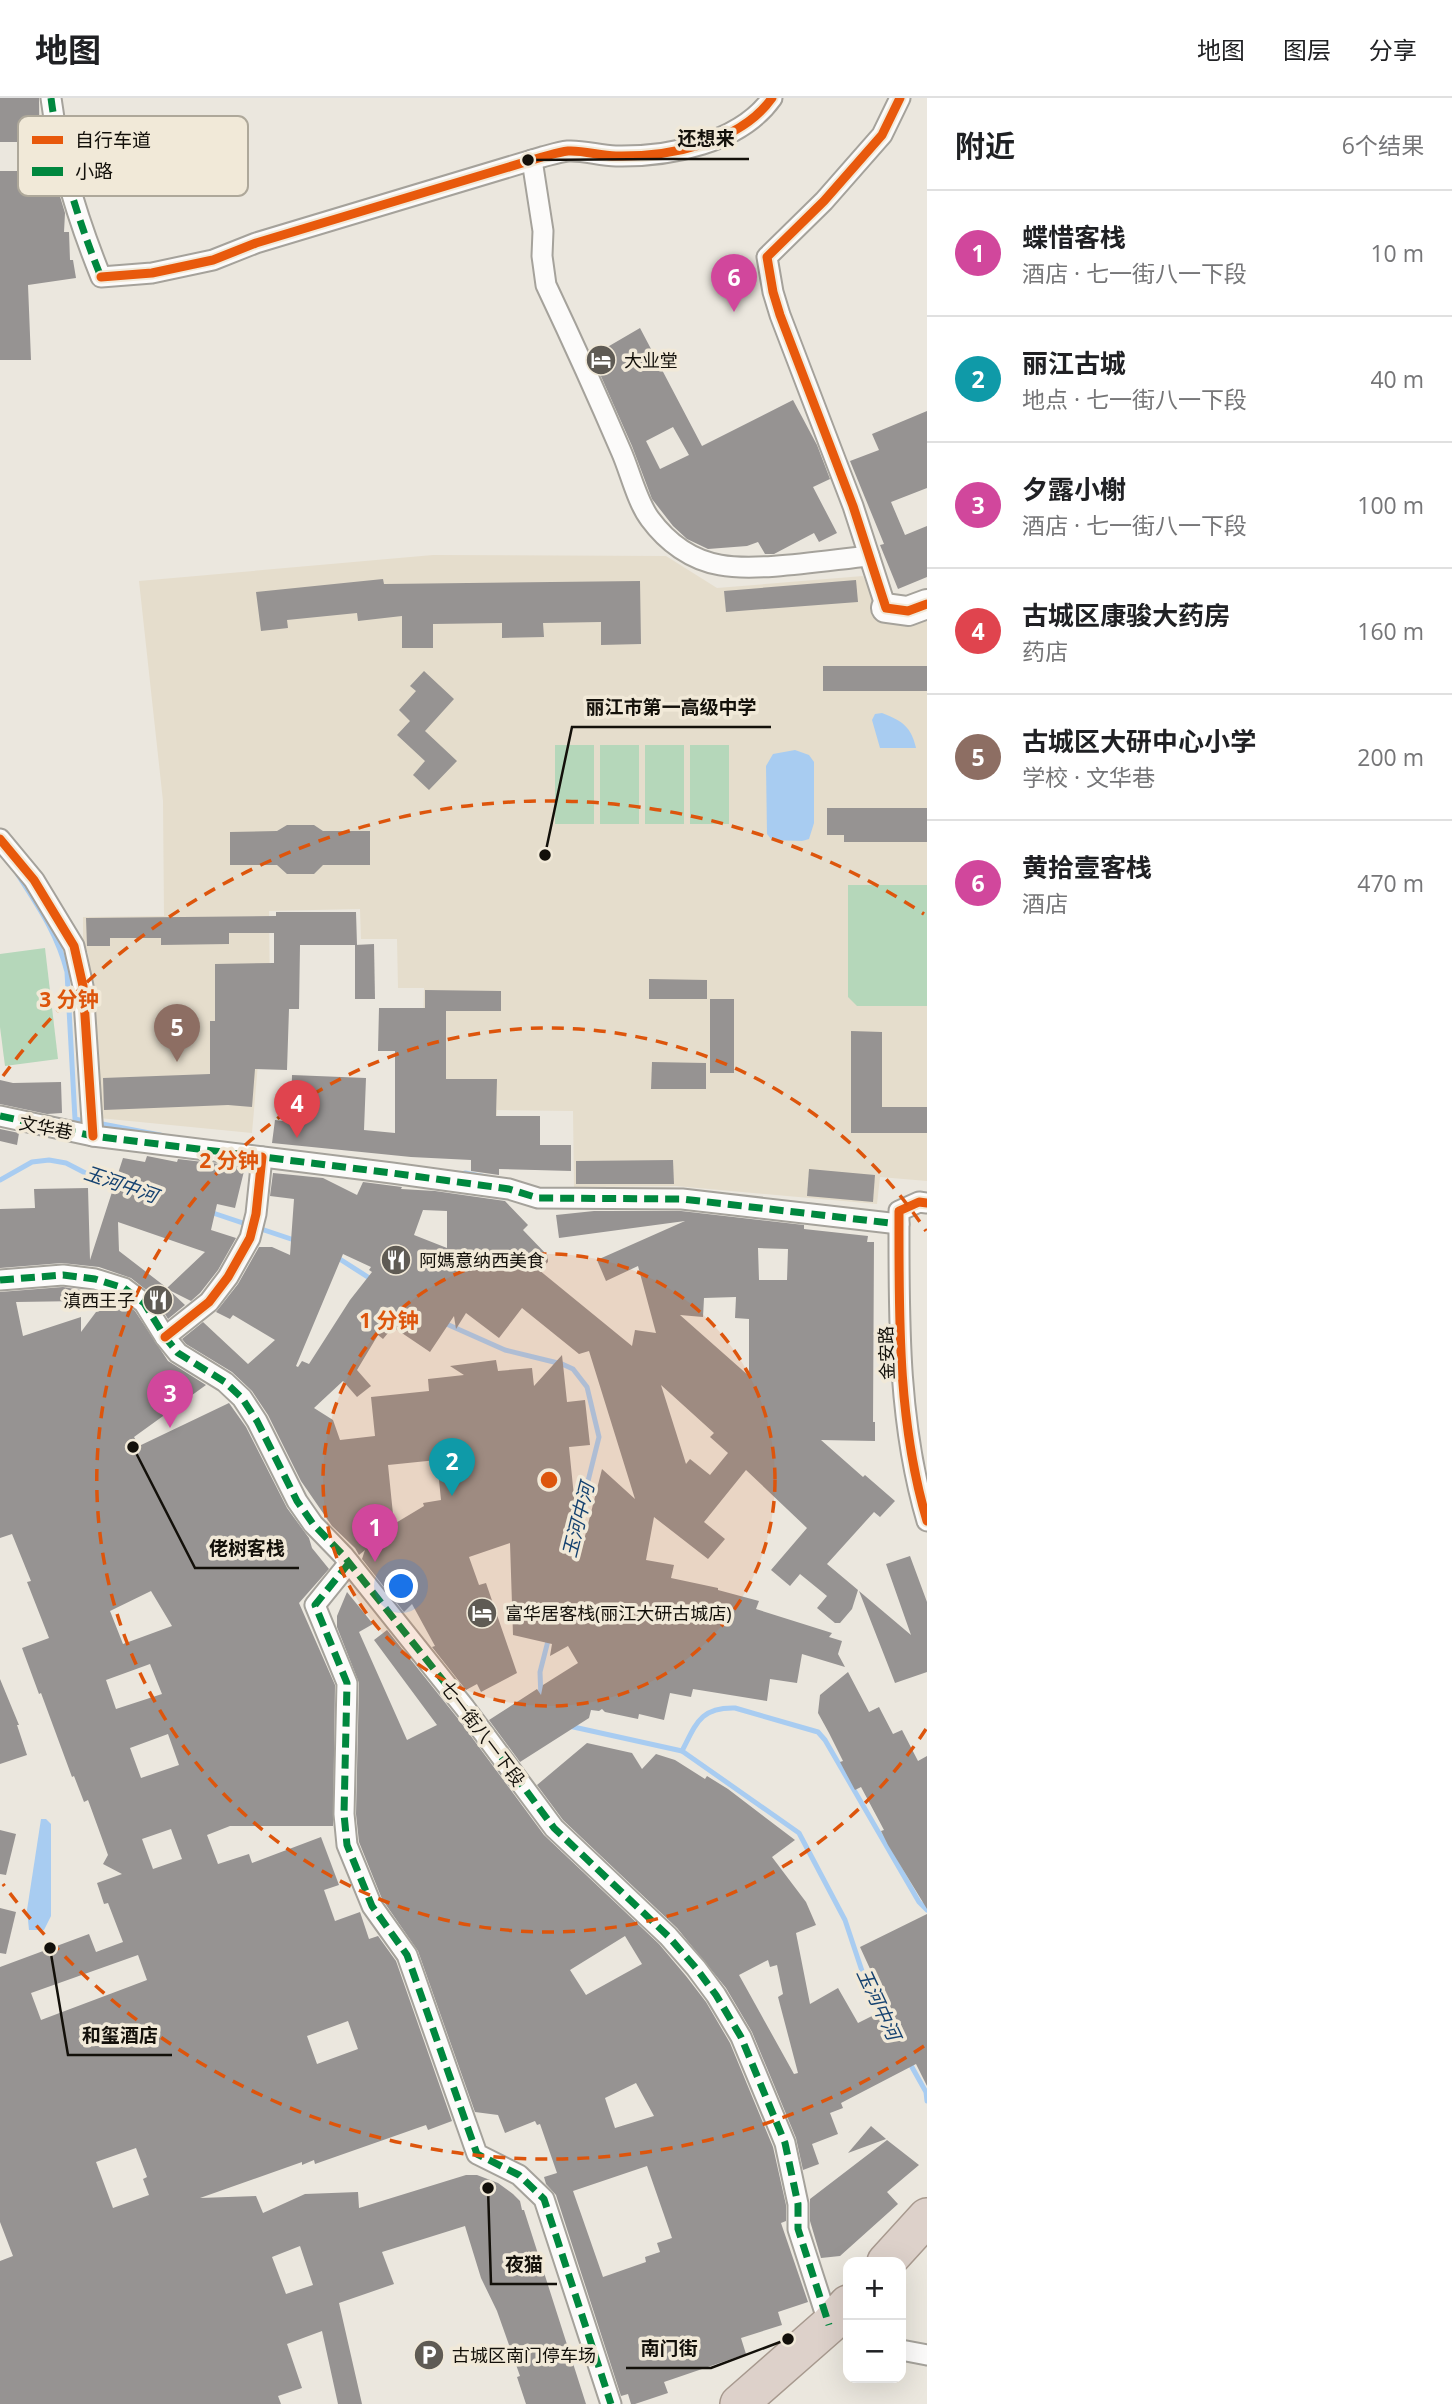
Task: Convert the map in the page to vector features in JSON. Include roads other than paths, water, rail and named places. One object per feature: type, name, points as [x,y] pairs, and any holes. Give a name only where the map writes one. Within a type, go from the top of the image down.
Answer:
[{"type":"highway","points":[[891,2257],[927,2217]]},
{"type":"highway","points":[[906,2278],[927,2255]]},
{"type":"highway","points":[[739,2404],[842,2322]]},
{"type":"highway","points":[[778,2404],[842,2322]]},
{"type":"street","points":[[51,98],[53,116]]},
{"type":"street","points":[[73,196],[79,221],[101,277],[152,273],[213,260],[256,243],[569,151],[645,156],[684,150],[737,130],[762,112],[772,98]]},
{"type":"street","points":[[900,98],[882,135],[824,201],[767,257],[780,315],[853,506],[886,608],[908,611],[927,604]]},
{"type":"street","points":[[532,160],[542,222],[542,256],[546,285],[647,516],[657,529],[682,550],[723,566],[763,566],[869,556]]},
{"type":"street","points":[[0,839],[34,880],[74,946],[83,986],[93,1136]]},
{"type":"street","name":"文华巷","points":[[0,1116],[93,1136],[509,1189],[538,1198],[682,1199],[899,1224]]},
{"type":"street","points":[[165,1337],[209,1302],[228,1277],[250,1238],[256,1214],[261,1157]]},
{"type":"street","points":[[899,1224],[899,1211],[919,1202],[927,1203]]},
{"type":"street","name":"金安路","points":[[899,1224],[902,1390],[913,1464],[927,1521]]},
{"type":"street","name":"七一街八一下段","points":[[0,1280],[63,1275],[117,1285],[144,1303],[178,1353],[225,1382],[242,1398],[257,1421],[297,1501],[313,1524],[349,1563],[465,1708],[554,1828],[668,1936],[716,1995],[741,2037],[785,2143],[798,2204],[798,2229],[842,2322]]},
{"type":"street","points":[[349,1563],[315,1605],[347,1684],[344,1814],[348,1846],[372,1906],[407,1955],[477,2154],[519,2175],[544,2199],[611,2404]]},
{"type":"street","points":[[906,2351],[927,2355]]},
{"type":"water","points":[[882,713],[905,726],[912,735],[916,748],[880,748],[872,720],[875,714]]},
{"type":"water","points":[[795,750],[809,755],[814,762],[814,823],[809,839],[772,840],[767,834],[766,766],[773,754]]},
{"type":"water","points":[[41,1819],[46,1819],[51,1824],[51,1916],[44,1930],[29,1930],[27,1910]]},
{"type":"waterway","points":[[18,875],[53,933],[67,972],[75,1119],[88,1122]]},
{"type":"waterway","points":[[97,1123],[160,1135]]},
{"type":"waterway","name":"玉河中河","points":[[0,1180],[32,1162],[49,1160],[66,1163],[97,1179],[120,1184]]},
{"type":"waterway","points":[[465,1173],[486,1177]]},
{"type":"waterway","name":"玉河中河","points":[[210,1212],[297,1241]]},
{"type":"waterway","name":"玉河中河","points":[[335,1256],[374,1281]]},
{"type":"waterway","name":"玉河中河","points":[[442,1322],[505,1350],[562,1364],[573,1369],[587,1387],[599,1437],[576,1529]]},
{"type":"waterway","name":"玉河中河","points":[[541,1699],[540,1672],[549,1637]]},
{"type":"waterway","points":[[682,1751],[701,1719],[714,1710],[723,1708],[735,1708],[818,1732],[919,1902],[927,1910]]},
{"type":"waterway","name":"玉河中河","points":[[569,1726],[682,1751],[799,1833],[845,1920],[865,1980],[884,2015]]},
{"type":"waterway","name":"玉河中河","points":[[908,2060],[926,2092],[927,2101]]},
{"type":"place","name":"还想来","points":[[528,160]]},
{"type":"place","name":"黄拾壹客栈","points":[[734,312]]},
{"type":"place","name":"大业堂","points":[[601,360]]},
{"type":"place","name":"丽江市第一高级中学","points":[[545,855]]},
{"type":"place","name":"古城区大研中心小学","points":[[177,1062]]},
{"type":"place","name":"古城区康骏大药房","points":[[297,1138]]},
{"type":"place","name":"阿媽意纳西美食","points":[[396,1260]]},
{"type":"place","name":"滇西王子","points":[[158,1300]]},
{"type":"place","name":"夕露小榭","points":[[170,1428]]},
{"type":"place","name":"佬树客栈","points":[[133,1447]]},
{"type":"place","name":"丽江古城","points":[[452,1496]]},
{"type":"place","name":"蝶惜客栈","points":[[375,1562]]},
{"type":"place","name":"富华居客栈(丽江大研古城店)","points":[[482,1613]]},
{"type":"place","name":"和玺酒店","points":[[50,1948]]},
{"type":"place","name":"夜猫","points":[[488,2188]]},
{"type":"place","name":"南门街","points":[[788,2339]]},
{"type":"place","name":"古城区南门停车场","points":[[429,2355]]}]
